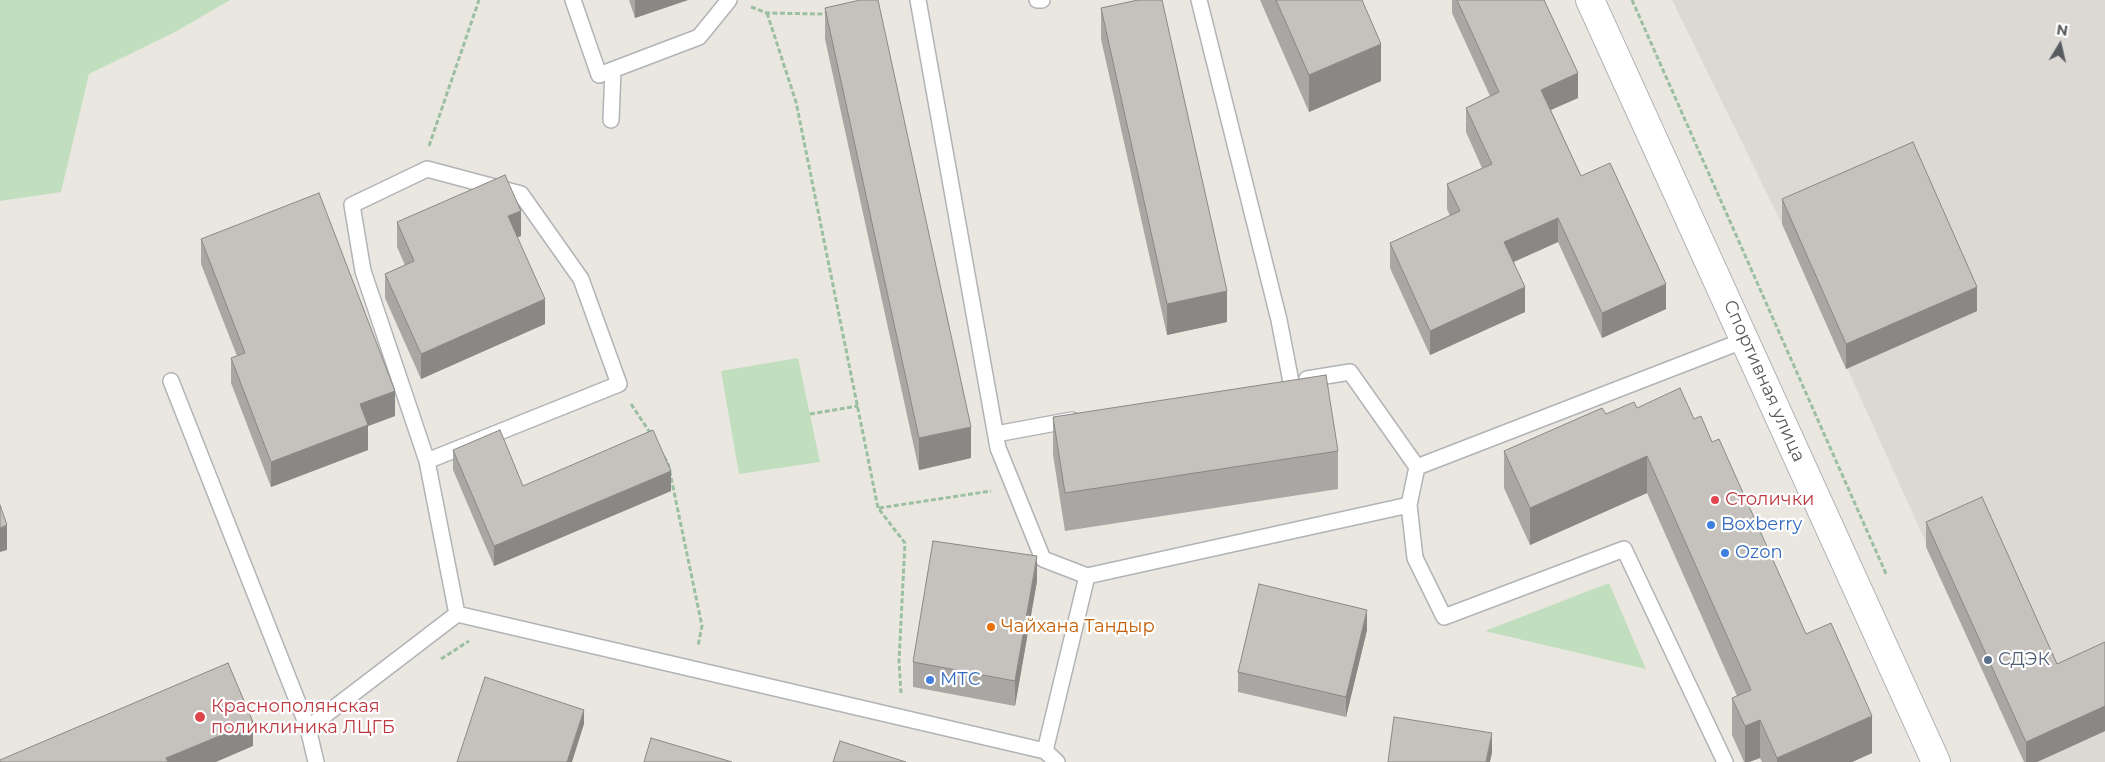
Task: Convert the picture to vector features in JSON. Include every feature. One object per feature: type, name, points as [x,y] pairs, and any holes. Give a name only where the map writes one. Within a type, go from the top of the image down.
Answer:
[{"type":"street","name":"Спортивная улица","points":[[1590,0],[1935,762]]},
{"type":"lane","points":[[573,0],[600,75],[699,37],[736,2]]},
{"type":"lane","points":[[918,0],[998,448],[1043,559],[1087,576],[1408,505]]},
{"type":"lane","points":[[1037,0],[1042,0]]},
{"type":"lane","points":[[1199,0],[1279,320],[1286,383],[1350,372],[1417,467],[1408,505],[1415,558],[1444,617],[1624,549],[1725,762]]},
{"type":"lane","points":[[611,120],[613,70]]},
{"type":"lane","points":[[427,461],[619,384],[581,279],[521,194],[427,169],[352,205],[363,271],[427,461],[457,614]]},
{"type":"lane","points":[[1417,467],[1745,340]]},
{"type":"lane","points":[[171,381],[308,728],[316,762]]},
{"type":"lane","points":[[996,434],[1084,418]]},
{"type":"lane","points":[[1045,751],[1087,576]]},
{"type":"lane","points":[[308,728],[457,614]]},
{"type":"lane","points":[[457,614],[1045,751],[1057,762]]},
{"type":"path","points":[[420,172],[479,0]]},
{"type":"path","points":[[1632,0],[1889,581]]},
{"type":"path","points":[[736,2],[767,13],[821,14],[837,9]]},
{"type":"path","points":[[767,13],[796,102],[878,508],[906,544],[899,661],[904,718]]},
{"type":"path","points":[[619,384],[651,436]]},
{"type":"path","points":[[810,414],[858,406]]},
{"type":"path","points":[[660,450],[668,464],[702,626],[694,670]]},
{"type":"path","points":[[878,508],[1014,488]]},
{"type":"path","points":[[434,664],[476,636]]},
{"type":"shaded area","points":[[1672,0],[2105,0],[2105,762],[2025,762],[1782,224]]},
{"type":"green space","points":[[0,0],[230,0],[177,31],[89,74],[61,192],[0,201]]},
{"type":"green space","points":[[798,358],[820,462],[739,474],[721,371]]},
{"type":"green space","points":[[1609,583],[1646,669],[1485,631]]},
{"type":"building","points":[[860,0],[878,0],[971,427],[919,438],[825,8]]},
{"type":"building","points":[[1138,0],[1162,0],[1227,291],[1167,304],[1101,8]]},
{"type":"building","points":[[1276,0],[1362,0],[1381,44],[1309,75]]},
{"type":"building","points":[[1457,0],[1544,0],[1578,73],[1541,90],[1581,176],[1610,163],[1666,284],[1602,313],[1558,218],[1504,242],[1525,287],[1430,331],[1390,243],[1460,211],[1447,184],[1492,164],[1466,108],[1499,92]]},
{"type":"building","points":[[1913,142],[1977,287],[1846,344],[1782,199]]},
{"type":"building","points":[[505,175],[521,211],[508,216],[545,299],[421,354],[385,274],[414,261],[397,222]]},
{"type":"building","points":[[319,193],[395,391],[360,404],[368,425],[271,462],[231,358],[245,353],[201,239]]},
{"type":"building","points":[[1326,375],[1338,451],[1065,493],[1053,417]]},
{"type":"building","points":[[1680,388],[1694,419],[1701,416],[1712,442],[1719,439],[1806,634],[1831,623],[1872,716],[1777,758],[1760,720],[1745,726],[1732,698],[1751,690],[1647,456],[1530,508],[1504,451],[1602,408],[1606,414],[1634,402],[1637,408]]},
{"type":"building","points":[[500,430],[523,486],[653,430],[671,471],[494,546],[453,450]]},
{"type":"building","points":[[1982,497],[2057,664],[2105,642],[2105,706],[2026,742],[1926,522]]},
{"type":"building","points":[[0,505],[7,525],[0,528]]},
{"type":"building","points":[[933,541],[1037,556],[1015,681],[913,662]]},
{"type":"building","points":[[1259,584],[1367,610],[1346,697],[1238,672]]},
{"type":"building","points":[[228,663],[253,722],[166,758],[168,762],[0,762],[0,760]]},
{"type":"building","points":[[485,677],[584,710],[567,762],[457,762]]},
{"type":"building","points":[[1394,717],[1492,733],[1486,762],[1388,762]]},
{"type":"building","points":[[651,738],[732,762],[644,762]]},
{"type":"building","points":[[840,741],[906,762],[833,762]]},
{"type":"place","name":"Столички","points":[[1715,500]]},
{"type":"place","name":"Boxberry","points":[[1711,525]]},
{"type":"place","name":"Ozon","points":[[1725,553]]},
{"type":"place","name":"Чайхана Тандыр","points":[[991,627]]},
{"type":"place","name":"СДЭК","points":[[1988,660]]},
{"type":"place","name":"МТС","points":[[930,680]]},
{"type":"place","name":"Краснополянская поликлиника ЛЦГБ","points":[[200,717]]}]
